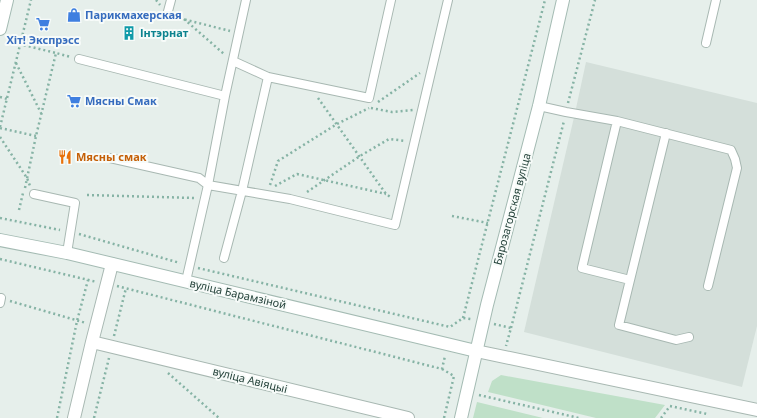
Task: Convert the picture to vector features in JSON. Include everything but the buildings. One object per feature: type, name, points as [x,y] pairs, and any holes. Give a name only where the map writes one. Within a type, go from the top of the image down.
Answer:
[{"type":"street","points":[[0,29],[7,0]]},
{"type":"street","name":"Бярозагорская вуліца","points":[[461,418],[476,350],[539,106],[563,0]]},
{"type":"street","name":"вуліца Барамзіной","points":[[0,240],[67,253],[448,344],[757,410]]},
{"type":"street","points":[[74,418],[112,264]]},
{"type":"street","name":"вуліца Авіяцыі","points":[[92,342],[408,418]]},
{"type":"lane","points":[[167,15],[171,0]]},
{"type":"lane","points":[[186,281],[208,185],[232,60],[246,0]]},
{"type":"lane","points":[[232,60],[268,77],[369,98],[391,0]]},
{"type":"lane","points":[[110,158],[199,178],[208,185],[295,200],[395,225],[448,0]]},
{"type":"lane","points":[[706,43],[716,0]]},
{"type":"lane","points":[[79,59],[225,96]]},
{"type":"lane","points":[[224,258],[242,191],[268,77]]},
{"type":"lane","points":[[539,106],[617,121],[731,150],[738,168],[708,286]]},
{"type":"lane","points":[[617,121],[582,268],[630,280]]},
{"type":"lane","points":[[666,133],[618,325],[676,340],[688,337]]},
{"type":"lane","points":[[34,194],[75,203],[67,253]]},
{"type":"path","points":[[31,0],[19,44],[0,128],[36,136]]},
{"type":"path","points":[[156,0],[167,15],[239,33]]},
{"type":"path","points":[[0,218],[71,232],[189,266],[450,327],[463,318],[545,0]]},
{"type":"path","points":[[503,356],[595,0]]},
{"type":"path","points":[[184,19],[232,60]]},
{"type":"path","points":[[19,44],[79,59]]},
{"type":"path","points":[[20,210],[41,113],[56,53]]},
{"type":"path","points":[[15,63],[41,113]]},
{"type":"path","points":[[386,194],[297,174],[269,189],[278,161],[337,124],[370,108],[433,64]]},
{"type":"path","points":[[310,86],[386,194],[399,205]]},
{"type":"path","points":[[0,97],[7,99]]},
{"type":"path","points":[[369,98],[370,108]]},
{"type":"path","points":[[370,108],[392,112],[422,109]]},
{"type":"path","points":[[0,137],[27,178],[34,194]]},
{"type":"path","points":[[295,200],[360,156],[390,139],[414,142]]},
{"type":"path","points":[[87,195],[205,198]]},
{"type":"path","points":[[452,216],[488,223]]},
{"type":"path","points":[[0,259],[126,288],[442,369],[454,376],[444,418]]},
{"type":"path","points":[[57,418],[77,321],[88,280]]},
{"type":"path","points":[[1,300],[96,325]]},
{"type":"path","points":[[463,318],[484,321],[511,328]]},
{"type":"path","points":[[442,369],[448,344],[450,327]]},
{"type":"path","points":[[163,369],[219,418]]},
{"type":"path","points":[[452,386],[467,392],[579,418]]},
{"type":"path","points":[[660,418],[670,406],[708,414]]},
{"type":"shaded area","points":[[586,62],[757,103],[757,326],[742,387],[524,332]]},
{"type":"green space","points":[[501,375],[665,405],[655,418],[596,418],[488,392],[492,381]]},
{"type":"green space","points":[[477,402],[543,418],[473,418]]},
{"type":"place","name":"Парикмахерская","points":[[74,15]]},
{"type":"place","name":"Хіт! Экспрэсс","points":[[43,24]]},
{"type":"place","name":"Інтэрнат","points":[[129,33]]},
{"type":"place","name":"Мясны Смак","points":[[74,101]]},
{"type":"place","name":"Мясны смак","points":[[65,157]]}]
